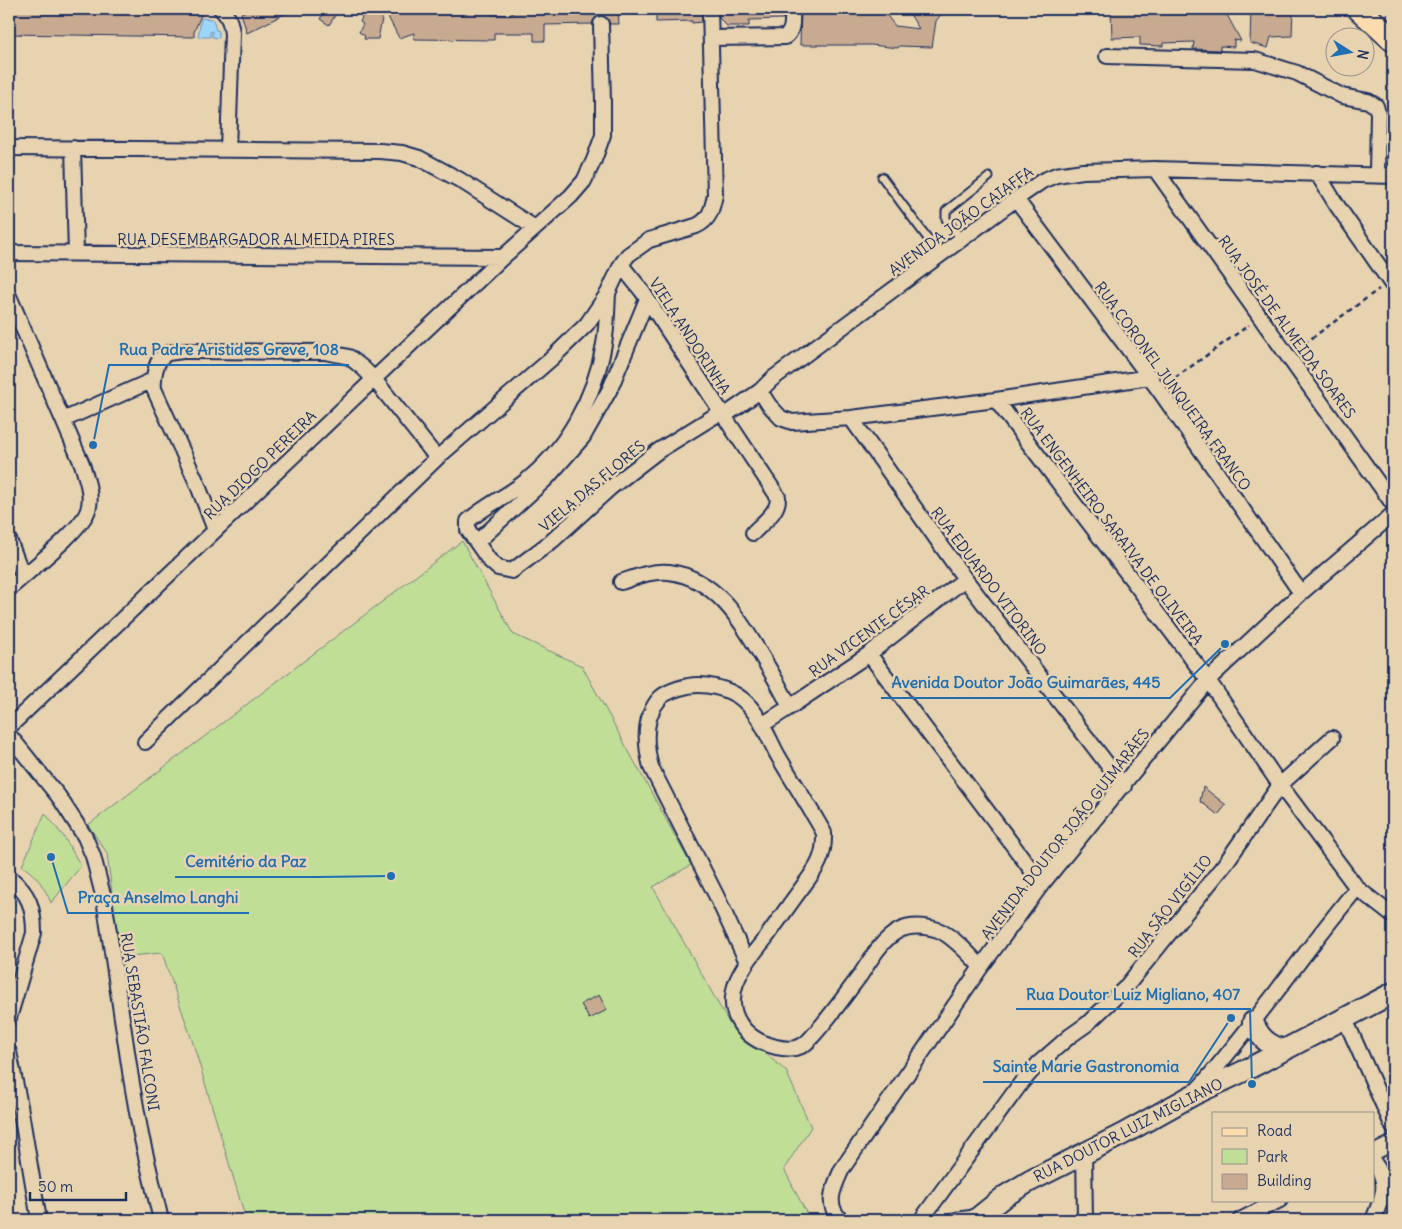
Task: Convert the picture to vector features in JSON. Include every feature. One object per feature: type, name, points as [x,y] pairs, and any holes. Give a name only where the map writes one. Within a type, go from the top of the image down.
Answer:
[{"type":"main road","points":[[1359,9],[1384,14],[1393,40]]},
{"type":"main road","name":"RUA DOUTOR LUIZ MIGLIANO","points":[[976,1218],[1021,1186],[1084,1152],[1123,1134],[1194,1095],[1393,993]]},
{"type":"main road","points":[[1253,1022],[1264,1040],[1270,1045],[1285,1050]]},
{"type":"street","points":[[221,9],[231,24],[232,34],[228,150]]},
{"type":"street","points":[[145,742],[437,458],[551,359],[587,324],[608,294],[621,265],[628,255],[649,240],[704,223],[711,213],[714,195],[710,9]]},
{"type":"street","points":[[711,38],[785,38],[789,35],[792,26],[792,9]]},
{"type":"street","name":"RUA DIOGO PEREIRA","points":[[9,728],[374,379],[503,257],[571,196],[584,181],[602,136],[604,102],[601,24]]},
{"type":"street","points":[[1107,56],[1255,60],[1297,73],[1342,96],[1368,100],[1376,106],[1378,113],[1377,175]]},
{"type":"street","points":[[9,148],[380,151],[402,153],[419,158],[460,180],[535,228]]},
{"type":"street","points":[[73,148],[76,254]]},
{"type":"street","name":"AVENIDA JOÃO CAIAFFA","points":[[760,391],[772,379],[961,239],[1042,181],[1056,175],[1065,172],[1155,169],[1393,176]]},
{"type":"street","name":"RUA JOSÉ DE ALMEIDA SOARES","points":[[1155,169],[1393,504]]},
{"type":"street","points":[[1317,173],[1336,204],[1391,283]]},
{"type":"street","name":"RUA CORONEL JUNQUEIRA FRANCO","points":[[1016,199],[1159,390],[1301,593]]},
{"type":"street","name":"RUA DESEMBARGADOR ALMEIDA PIRES","points":[[9,252],[503,257]]},
{"type":"street","name":"VIELA ANDORINHA","points":[[621,265],[647,299],[722,414],[760,391]]},
{"type":"street","points":[[608,294],[604,344],[591,393],[581,415],[569,434],[534,473],[523,483],[468,521],[468,530],[477,542],[547,478],[583,437],[610,389],[647,299]]},
{"type":"street","points":[[9,296],[82,464],[89,489],[88,510],[74,531],[9,589]]},
{"type":"street","points":[[215,530],[176,436],[160,406],[154,389],[153,380],[161,358],[168,353],[184,351],[325,352],[349,357],[374,379],[437,458]]},
{"type":"street","points":[[760,391],[768,405],[782,418],[792,422],[851,418],[1150,378]]},
{"type":"street","points":[[62,420],[153,380]]},
{"type":"street","name":"RUA ENGENHEIRO SARAIVA DE OLIVEIRA","points":[[996,400],[1208,680],[1280,785],[1357,888],[1393,916]]},
{"type":"street","points":[[722,414],[778,497],[775,510],[753,533]]},
{"type":"street","name":"VIELA DAS FLORES","points":[[477,542],[494,566],[512,571],[552,541],[610,488],[658,451],[722,414]]},
{"type":"street","name":"RUA EDUARDO VITORINO","points":[[851,418],[965,579],[1124,786]]},
{"type":"street","name":"AVENIDA DOUTOR JOÃO GUIMARÃES","points":[[841,1220],[836,1216],[831,1202],[832,1190],[842,1169],[981,967],[1042,884],[1124,786],[1208,680],[1301,593],[1393,514]]},
{"type":"street","points":[[9,540],[24,576]]},
{"type":"street","points":[[621,582],[646,574],[668,572],[682,575],[710,589],[738,617],[790,707]]},
{"type":"street","name":"RUA VICENTE CÉSAR","points":[[762,725],[869,654],[965,579]]},
{"type":"street","points":[[869,654],[1042,884]]},
{"type":"street","points":[[747,962],[717,897],[651,767],[646,740],[652,708],[662,696],[679,688],[696,685],[722,689],[734,693],[743,700],[762,725],[824,833],[825,847],[818,867],[747,962],[736,984],[733,1008],[736,1018],[748,1035],[759,1042],[787,1050],[799,1048],[807,1043],[827,1021],[884,942],[898,931],[906,928],[922,926],[940,931],[963,948],[981,967]]},
{"type":"street","name":"RUA SEBASTIÃO FALCONI","points":[[9,735],[31,761],[85,836],[99,875],[111,937],[131,1078],[161,1220]]},
{"type":"street","name":"RUA SÃO VIGÍLIO","points":[[921,1220],[1010,1098],[1033,1070],[1126,988],[1225,864],[1280,785],[1332,738]]},
{"type":"street","points":[[9,877],[25,894],[32,907],[34,919],[34,933],[9,1018]]},
{"type":"street","points":[[1194,1095],[1226,1058],[1327,924],[1357,888]]},
{"type":"street","points":[[1345,1019],[1393,1126]]},
{"type":"street","points":[[9,1052],[14,1105],[38,1220]]},
{"type":"street","points":[[1374,1152],[1393,1143]]},
{"type":"street","points":[[1084,1152],[1085,1220]]},
{"type":"street","points":[[1373,1220],[1383,1192],[1384,1182],[1374,1163]]},
{"type":"street","points":[[1240,1220],[1276,1202]]},
{"type":"street","points":[[956,1220],[976,1218]]},
{"type":"lane","points":[[882,177],[940,255]]},
{"type":"lane","points":[[961,239],[946,219],[946,211],[989,177]]},
{"type":"path","points":[[1288,357],[1391,283]]},
{"type":"path","points":[[1159,390],[1259,316]]},
{"type":"green space","points":[[462,541],[513,634],[582,666],[691,865],[653,887],[729,1023],[786,1071],[811,1127],[784,1169],[810,1220],[246,1220],[193,1043],[162,953],[120,957],[107,853],[88,825]]},
{"type":"green space","points":[[45,813],[64,837],[81,866],[51,903],[40,882],[22,866]]},
{"type":"water","points":[[201,18],[213,19],[216,30],[219,31],[219,38],[212,37],[212,31],[210,32],[210,37],[198,37]]},
{"type":"building","points":[[9,9],[187,9],[201,15],[194,32],[194,37],[9,34]]},
{"type":"building","points":[[250,9],[294,9],[247,33],[241,13]]},
{"type":"building","points":[[326,9],[339,9],[329,25],[320,19]]},
{"type":"building","points":[[366,9],[384,9],[378,39],[364,39],[365,36],[359,32],[363,24],[360,22]]},
{"type":"building","points":[[384,9],[491,9],[492,15],[512,15],[512,9],[535,10],[535,12],[560,12],[560,9],[618,9],[619,24],[610,24],[608,19],[601,15],[596,17],[592,24],[545,25],[545,41],[534,41],[534,33],[494,33],[494,40],[414,39],[414,33],[399,38]]},
{"type":"building","points":[[656,9],[701,9],[702,22],[656,22]]},
{"type":"building","points":[[719,9],[783,9],[783,19],[749,20],[749,26],[727,26],[719,18]]},
{"type":"building","points":[[801,9],[882,9],[895,26],[919,29],[907,9],[945,9],[936,21],[932,47],[899,46],[898,48],[871,45],[800,45]]},
{"type":"building","points":[[1111,9],[1198,9],[1198,11],[1226,13],[1241,41],[1234,40],[1234,47],[1220,46],[1220,50],[1193,49],[1194,42],[1163,43],[1163,46],[1140,45],[1140,37],[1112,38]]},
{"type":"building","points":[[1251,9],[1293,9],[1292,36],[1271,37],[1268,48],[1250,43]]},
{"type":"building","points":[[1203,787],[1226,805],[1218,815],[1200,801]]},
{"type":"building","points":[[599,995],[607,1010],[589,1019],[581,1004]]},
{"type":"tunnel","points":[[599,9],[601,24]]},
{"type":"place","name":"Rua Padre Aristides Greve, 108","points":[[93,445]]},
{"type":"place","name":"Avenida Doutor João Guimarães, 445","points":[[1225,644]]},
{"type":"place","name":"Praça Anselmo Langhi","points":[[51,857]]},
{"type":"place","name":"Cemitério da Paz","points":[[391,876]]},
{"type":"place","name":"Sainte Marie Gastronomia","points":[[1231,1018]]},
{"type":"place","name":"Rua Doutor Luiz Migliano, 407","points":[[1252,1084]]}]
